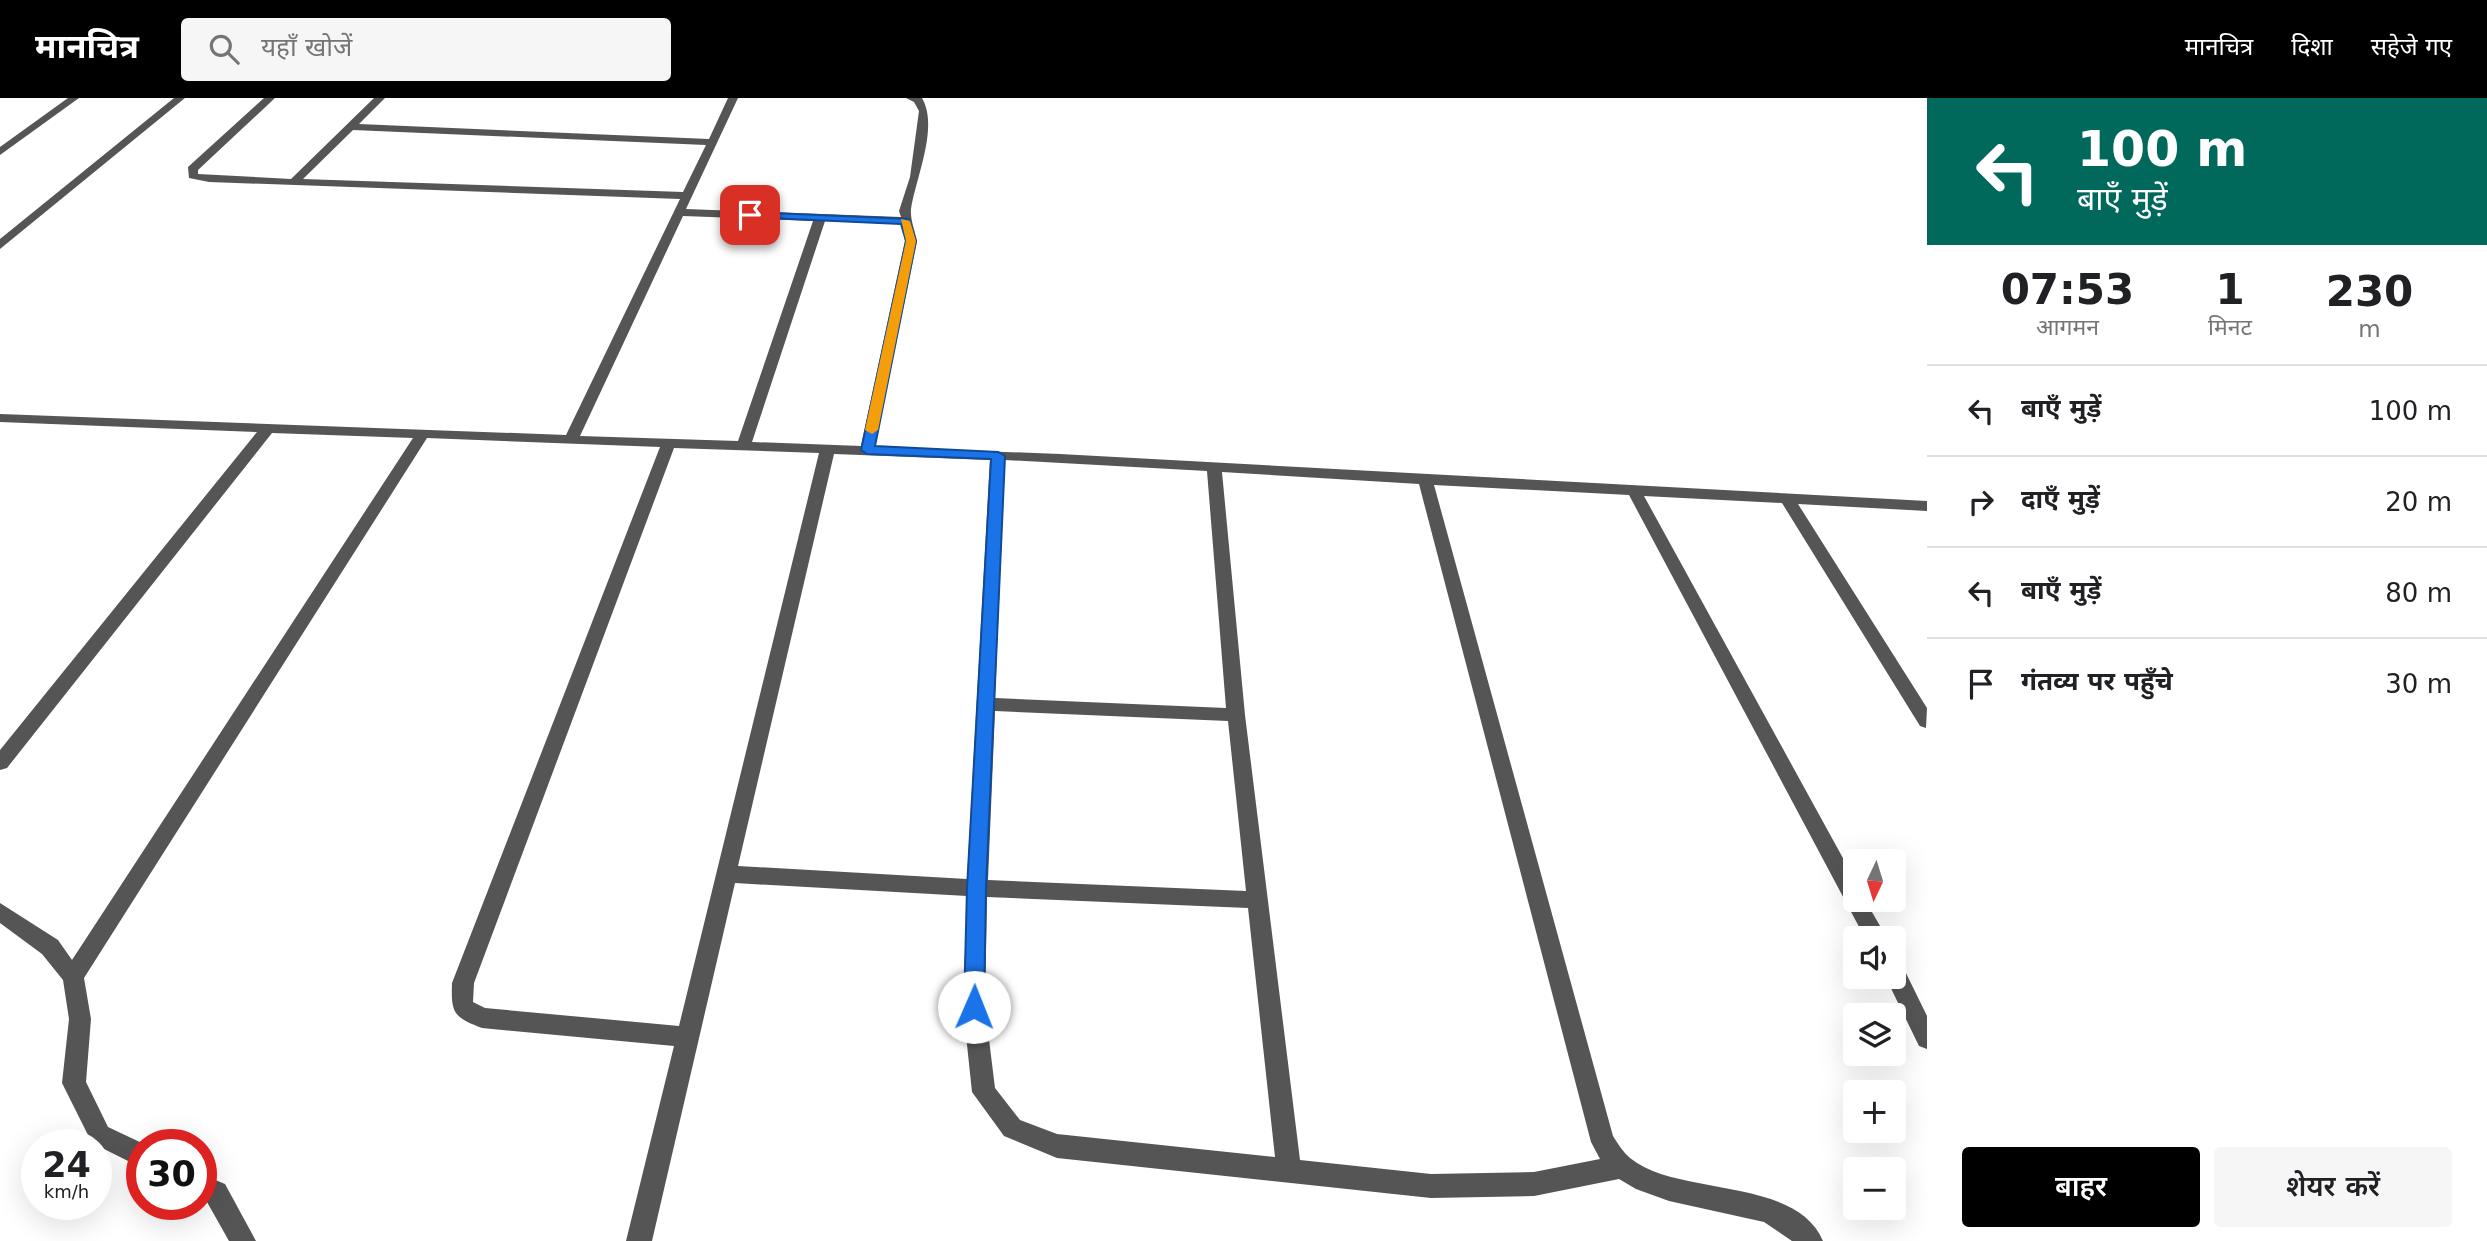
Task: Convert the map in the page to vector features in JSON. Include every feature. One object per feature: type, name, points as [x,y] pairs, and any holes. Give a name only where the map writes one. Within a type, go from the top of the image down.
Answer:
[{"type":"street","points":[[0,152],[74,98]]},
{"type":"street","points":[[0,245],[180,98]]},
{"type":"street","points":[[270,98],[192,169],[193,176],[209,179],[687,196]]},
{"type":"street","points":[[294,182],[380,98]]},
{"type":"street","points":[[572,438],[733,98]]},
{"type":"street","points":[[867,450],[911,241],[905,211],[915,177],[923,111],[918,100],[911,98]]},
{"type":"street","points":[[351,127],[712,142]]},
{"type":"street","points":[[679,212],[906,221]]},
{"type":"street","points":[[744,445],[820,218]]},
{"type":"street","points":[[0,418],[828,448],[1927,506]]},
{"type":"street","points":[[0,764],[267,429]]},
{"type":"street","points":[[73,977],[423,434]]},
{"type":"street","points":[[669,442],[463,983],[462,1007],[481,1018],[688,1037]]},
{"type":"street","points":[[639,1241],[828,448]]},
{"type":"street","points":[[998,456],[977,888],[974,1007],[984,1092],[1012,1128],[1057,1146],[1431,1186],[1534,1184],[1621,1167]]},
{"type":"street","points":[[1214,467],[1255,900],[1289,1171]]},
{"type":"street","points":[[1425,480],[1603,1142],[1621,1167],[1646,1181],[1766,1209],[1801,1230],[1810,1241]]},
{"type":"street","points":[[1634,491],[1843,877]]},
{"type":"street","points":[[1787,499],[1926,721]]},
{"type":"street","points":[[986,704],[1236,715]]},
{"type":"street","points":[[727,874],[1255,900]]},
{"type":"street","points":[[0,912],[50,947],[73,977],[80,1019],[74,1083],[100,1135],[126,1148]]},
{"type":"street","points":[[1902,989],[1927,1039]]},
{"type":"street","points":[[217,1195],[243,1241]]},
{"type":"slow traffic","points":[[872,430],[911,241],[905,221]]},
{"type":"route","points":[[750,215],[906,221],[911,241],[867,450],[998,456],[977,888],[974,1007]]}]
